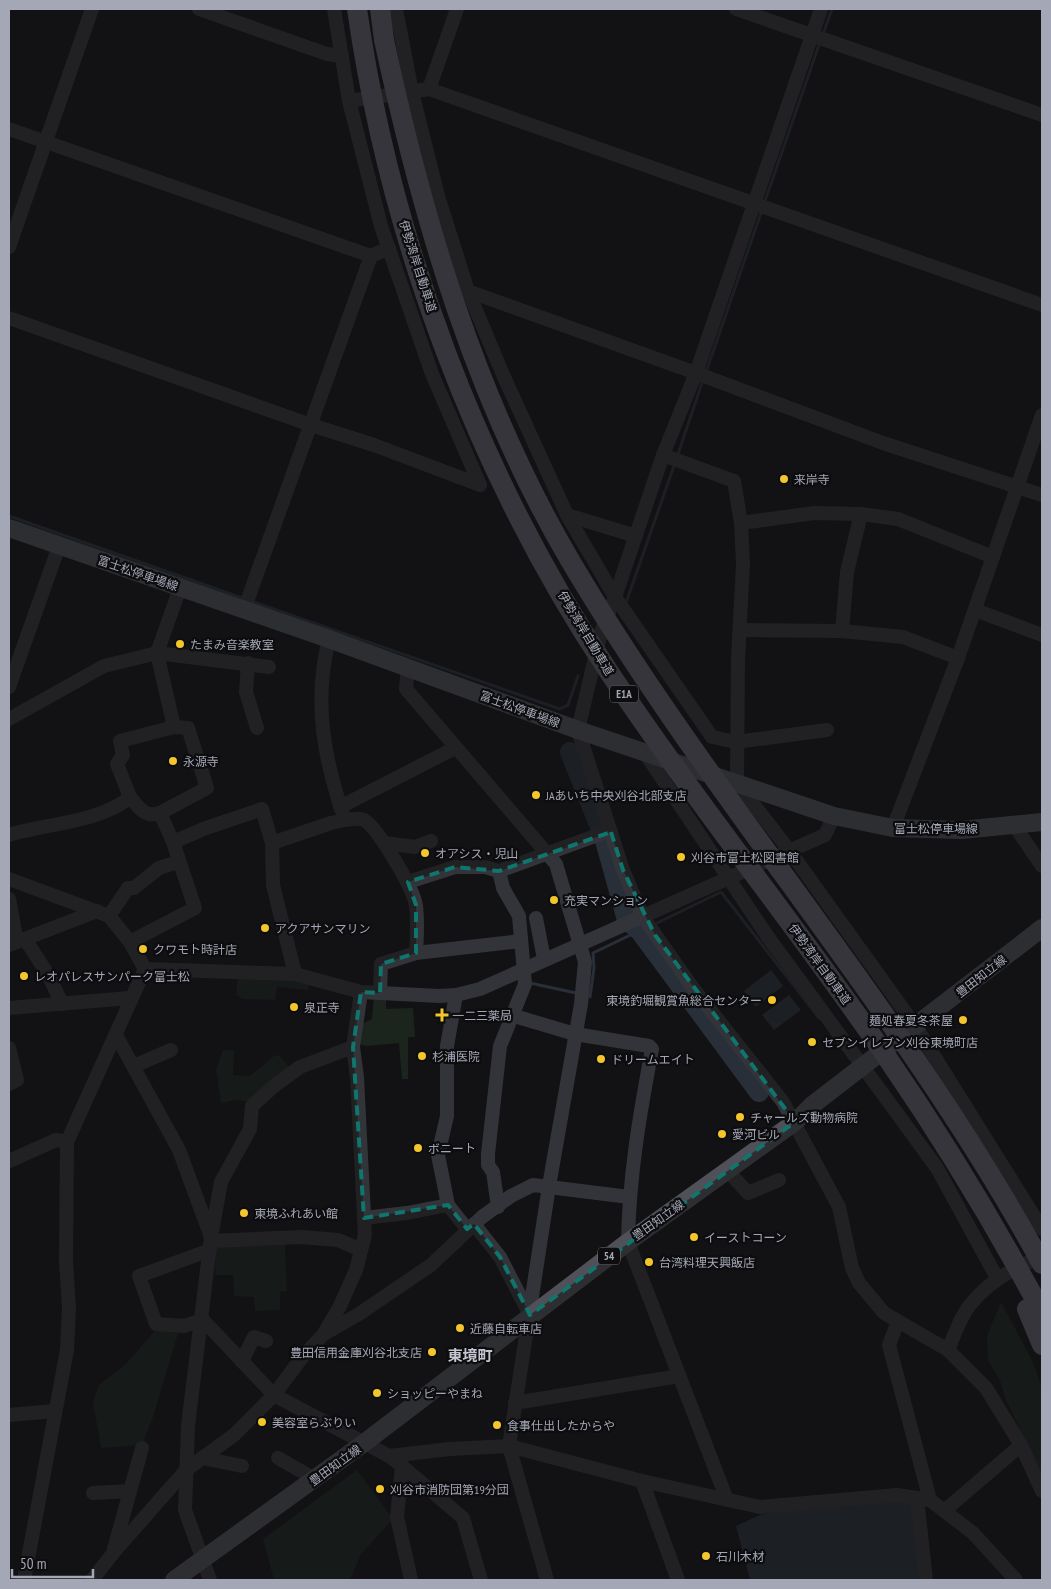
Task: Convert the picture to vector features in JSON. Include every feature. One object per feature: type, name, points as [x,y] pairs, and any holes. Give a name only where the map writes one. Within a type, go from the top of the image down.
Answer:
[{"type":"highway","name":"伊勢湾岸自動車道","points":[[357,9],[382,140],[401,215],[422,283],[449,359],[510,498],[550,573],[608,670],[888,1059],[953,1155],[1000,1234],[1036,1310],[1042,1345]]},
{"type":"highway","name":"伊勢湾岸自動車道","points":[[380,9],[404,132],[444,274],[470,348],[501,422],[571,561],[667,710],[909,1049],[1012,1210],[1042,1264]]},
{"type":"main road","name":"富士松停車場線","points":[[9,528],[180,588],[247,604],[328,639],[578,730],[834,816],[893,828],[961,830],[1042,822]]},
{"type":"main road","name":"豊田知立線","points":[[176,1580],[315,1480],[628,1242],[795,1122],[811,1106],[916,1027],[1042,928]]},
{"type":"street","points":[[9,247],[92,9]]},
{"type":"street","points":[[200,9],[326,54],[342,56]]},
{"type":"street","points":[[9,318],[311,425],[374,444],[480,485],[432,374],[389,248],[364,166],[349,100],[334,9]]},
{"type":"street","points":[[396,9],[412,92],[438,196],[468,291],[504,378],[567,515],[615,597],[712,737],[736,742],[827,730]]},
{"type":"street","points":[[429,89],[458,9]]},
{"type":"street","points":[[736,9],[1042,115]]},
{"type":"street","points":[[821,9],[697,373],[598,640],[578,730],[638,919],[783,1102],[838,1207],[852,1268],[859,1284],[884,1313],[948,1350],[986,1388],[1021,1445],[1042,1491]]},
{"type":"street","points":[[349,100],[429,89],[1042,305]]},
{"type":"street","points":[[9,129],[371,256],[389,248]]},
{"type":"street","points":[[247,604],[371,256]]},
{"type":"street","points":[[468,291],[697,373],[883,443],[1042,495]]},
{"type":"street","points":[[893,828],[958,658],[1042,415]]},
{"type":"street","points":[[666,456],[734,481],[741,523],[743,563],[736,783],[789,850],[916,1027],[1042,1229]]},
{"type":"street","points":[[741,523],[814,513],[861,514],[898,519],[993,557]]},
{"type":"street","points":[[842,631],[848,572],[861,514]]},
{"type":"street","points":[[567,515],[636,536]]},
{"type":"street","points":[[9,687],[59,546]]},
{"type":"street","points":[[174,727],[157,653],[180,588]]},
{"type":"street","points":[[975,610],[1042,635]]},
{"type":"street","points":[[740,630],[842,631],[903,637],[958,658]]},
{"type":"street","points":[[328,639],[322,665],[320,701],[324,748],[345,820]]},
{"type":"street","points":[[9,719],[104,666],[157,653],[269,667]]},
{"type":"street","points":[[248,663],[246,692],[257,728]]},
{"type":"street","points":[[408,667],[406,689],[556,864],[585,962],[509,1446],[547,1580]]},
{"type":"street","points":[[174,727],[188,728],[207,788],[160,813],[151,816],[144,814],[130,797],[116,764],[123,755],[120,742],[174,727]]},
{"type":"street","points":[[340,807],[455,748]]},
{"type":"street","points":[[644,753],[768,937],[936,1168],[997,1278]]},
{"type":"street","points":[[9,834],[95,814],[122,805],[130,797]]},
{"type":"street","points":[[173,842],[206,828],[262,810],[272,843],[273,885],[295,974]]},
{"type":"street","points":[[130,942],[195,908],[178,862],[173,842],[160,813]]},
{"type":"street","points":[[145,969],[295,974],[361,992],[456,995],[480,989],[544,959],[617,930],[729,877],[825,835],[834,816]]},
{"type":"street","points":[[272,843],[332,822],[360,819],[366,821],[384,843],[408,882],[416,905],[416,953]]},
{"type":"street","points":[[1014,825],[1042,866]]},
{"type":"street","points":[[408,882],[455,867],[485,867],[499,871],[609,832]]},
{"type":"street","points":[[384,843],[415,848],[431,841]]},
{"type":"street","points":[[17,942],[103,914],[128,888],[134,888],[159,868],[178,862]]},
{"type":"street","points":[[498,1207],[493,1172],[488,1165],[488,1154],[500,1046],[525,984],[519,916],[502,888],[499,871]]},
{"type":"street","points":[[9,879],[103,914],[130,942],[145,969]]},
{"type":"street","points":[[9,899],[10,914],[17,942],[49,976],[62,1004]]},
{"type":"street","points":[[536,918],[544,959]]},
{"type":"street","points":[[380,993],[381,964],[416,953],[521,941]]},
{"type":"street","points":[[24,1580],[54,1411],[68,1350],[70,1308],[66,1252],[67,1142],[116,1035],[130,998],[145,969]]},
{"type":"street","points":[[92,1580],[186,1470],[234,1435],[274,1395],[303,1356],[323,1335],[344,1297],[356,1270],[365,1235],[357,1078],[353,1047],[361,992]]},
{"type":"street","points":[[456,995],[447,1046],[447,1116],[438,1155],[448,1205],[500,1257],[530,1315]]},
{"type":"street","points":[[9,1008],[130,998]]},
{"type":"street","points":[[511,1015],[575,1034],[652,1048],[634,1147],[629,1197],[628,1242],[727,1500]]},
{"type":"street","points":[[116,1035],[179,1150],[211,1243]]},
{"type":"street","points":[[210,1580],[185,1510],[186,1470],[188,1426],[203,1320],[211,1243],[221,1182],[250,1129],[252,1106],[274,1086],[300,1067],[353,1047]]},
{"type":"street","points":[[9,1048],[17,1080],[9,1084]]},
{"type":"street","points":[[134,1066],[171,1050]]},
{"type":"street","points":[[9,1161],[56,1140],[67,1142]]},
{"type":"street","points":[[728,1171],[748,1193],[780,1180]]},
{"type":"street","points":[[323,1335],[359,1314],[431,1265],[471,1227],[511,1196],[533,1185],[550,1186],[590,1194],[629,1197]]},
{"type":"street","points":[[364,1218],[407,1213],[448,1205]]},
{"type":"street","points":[[203,1320],[184,1326],[156,1324],[139,1276],[211,1243],[311,1238],[338,1240],[361,1250]]},
{"type":"street","points":[[948,1350],[969,1306],[997,1278],[1024,1263],[1042,1257]]},
{"type":"street","points":[[203,1320],[274,1395],[389,1456],[463,1518],[480,1580]]},
{"type":"street","points":[[898,1321],[889,1345],[924,1499],[926,1580]]},
{"type":"street","points":[[242,1361],[254,1337],[266,1341]]},
{"type":"street","points":[[515,1403],[679,1376]]},
{"type":"street","points":[[9,1415],[54,1411]]},
{"type":"street","points":[[944,1511],[1021,1445]]},
{"type":"street","points":[[389,1456],[450,1449],[509,1446],[642,1481],[760,1508],[897,1495],[924,1499],[944,1511],[973,1533],[1016,1580]]},
{"type":"street","points":[[114,1552],[142,1448]]},
{"type":"street","points":[[202,1458],[242,1466]]},
{"type":"street","points":[[278,1458],[315,1480]]},
{"type":"street","points":[[402,1466],[397,1517],[411,1580]]},
{"type":"street","points":[[642,1481],[678,1580]]},
{"type":"street","points":[[93,1493],[130,1491]]},
{"type":"highlighted area","points":[[611,832],[623,870],[655,935],[795,1122],[530,1315],[500,1257],[474,1224],[467,1229],[448,1205],[364,1218],[353,1047],[361,992],[380,993],[381,964],[416,953],[416,905],[408,882],[455,867],[499,871]]},
{"type":"shaded area","points":[[771,970],[783,986],[756,1007],[744,991]]},
{"type":"shaded area","points":[[238,974],[310,981],[308,990],[277,987],[275,1000],[243,999],[236,995]]},
{"type":"shaded area","points":[[374,995],[386,996],[386,1009],[413,1008],[415,1037],[408,1037],[408,1079],[402,1079],[399,1043],[365,1046],[358,1043],[360,1025],[372,1019]]},
{"type":"shaded area","points":[[789,995],[801,1010],[774,1030],[762,1015]]},
{"type":"shaded area","points":[[223,1050],[234,1050],[233,1075],[250,1076],[275,1055],[280,1056],[288,1066],[288,1071],[251,1102],[235,1100],[221,1103],[216,1069]]},
{"type":"shaded area","points":[[285,1243],[287,1291],[280,1292],[280,1310],[255,1311],[254,1297],[234,1296],[233,1275],[215,1275],[216,1245]]},
{"type":"shaded area","points":[[1001,1302],[1033,1362],[1042,1388],[1042,1475],[1006,1400],[1000,1381],[988,1360],[987,1336]]},
{"type":"shaded area","points":[[158,1327],[179,1330],[153,1417],[142,1445],[101,1448],[93,1402],[99,1385],[125,1365]]},
{"type":"shaded area","points":[[357,1470],[393,1519],[361,1554],[350,1580],[274,1580],[263,1539]]},
{"type":"shaded area","points":[[898,1501],[914,1505],[923,1580],[750,1580],[736,1526],[760,1515],[785,1510]]},
{"type":"waterway","points":[[823,34],[832,9]]},
{"type":"waterway","points":[[764,204],[820,42]]},
{"type":"waterway","points":[[706,372],[762,210]]},
{"type":"waterway","points":[[677,457],[703,380]]},
{"type":"waterway","points":[[627,600],[675,463]]},
{"type":"waterway","points":[[9,516],[245,599]]},
{"type":"waterway","points":[[251,601],[560,709],[568,705],[578,676]]},
{"type":"waterway","points":[[570,752],[604,837],[627,920],[640,931],[759,1092]]},
{"type":"waterway","points":[[653,925],[721,892],[819,1018]]},
{"type":"waterway","points":[[590,997],[594,968],[593,953],[645,928]]},
{"type":"waterway","points":[[530,983],[576,993]]},
{"type":"place","name":"来岸寺","points":[[784,479]]},
{"type":"place","name":"たまみ音楽教室","points":[[180,644]]},
{"type":"place","name":"永源寺","points":[[173,761]]},
{"type":"place","name":"JAあいち中央刈谷北部支店","points":[[536,795]]},
{"type":"place","name":"オアシス・児山","points":[[425,853]]},
{"type":"place","name":"刈谷市富士松図書館","points":[[681,857]]},
{"type":"place","name":"充実マンション","points":[[554,900]]},
{"type":"place","name":"アクアサンマリン","points":[[265,928]]},
{"type":"place","name":"クワモト時計店","points":[[143,949]]},
{"type":"place","name":"レオパレスサンパーク富士松","points":[[24,976]]},
{"type":"place","name":"東境釣堀観賞魚総合センター","points":[[772,1000]]},
{"type":"place","name":"泉正寺","points":[[294,1007]]},
{"type":"place","name":"一二三薬局","points":[[442,1015]]},
{"type":"place","name":"麺処春夏冬茶屋","points":[[963,1020]]},
{"type":"place","name":"セブンイレブン刈谷東境町店","points":[[812,1042]]},
{"type":"place","name":"杉浦医院","points":[[422,1056]]},
{"type":"place","name":"ドリームエイト","points":[[601,1059]]},
{"type":"place","name":"チャールズ動物病院","points":[[740,1117]]},
{"type":"place","name":"愛河ビル","points":[[722,1134]]},
{"type":"place","name":"ボニート","points":[[418,1148]]},
{"type":"place","name":"東境ふれあい館","points":[[244,1213]]},
{"type":"place","name":"イーストコーン","points":[[694,1237]]},
{"type":"place","name":"台湾料理天興飯店","points":[[649,1262]]},
{"type":"place","name":"近藤自転車店","points":[[460,1328]]},
{"type":"place","name":"豊田信用金庫刈谷北支店","points":[[432,1352]]},
{"type":"place","name":"ショッピーやまね","points":[[377,1393]]},
{"type":"place","name":"美容室らぶりい","points":[[262,1422]]},
{"type":"place","name":"食事仕出したからや","points":[[497,1425]]},
{"type":"place","name":"刈谷市消防団第19分団","points":[[380,1489]]},
{"type":"place","name":"石川木材","points":[[706,1556]]},
{"type":"district","name":"東境町","points":[[470,1355]]}]
